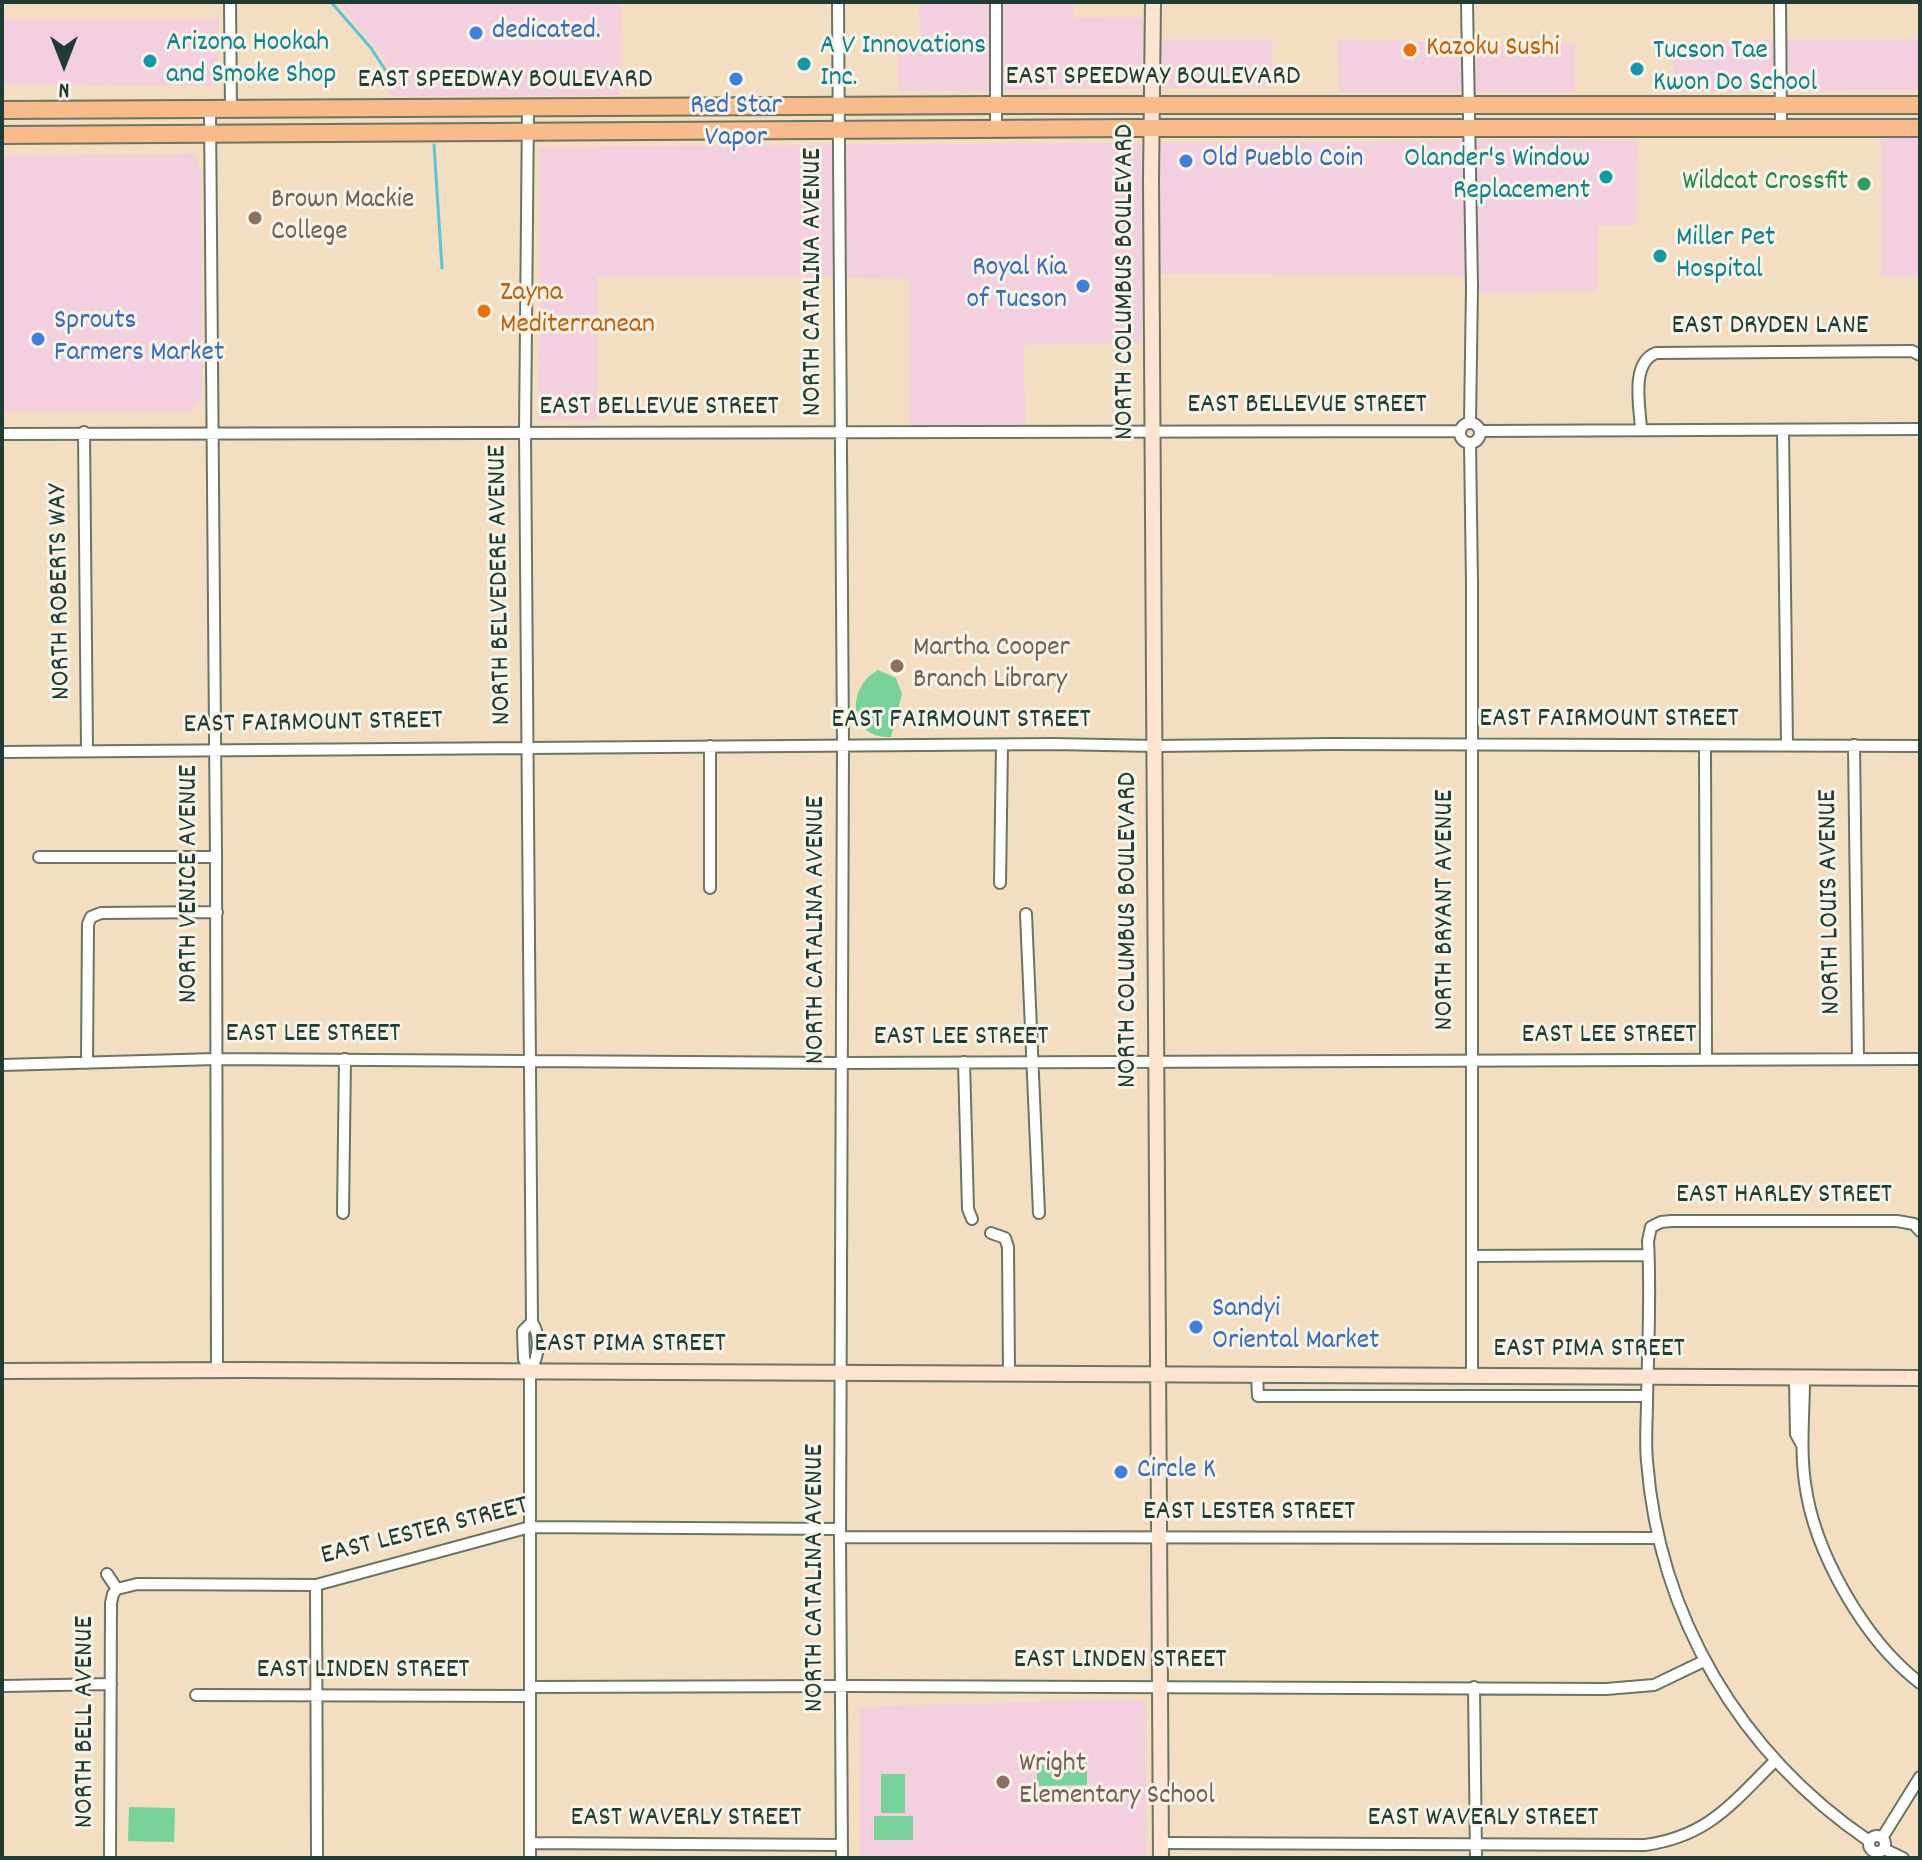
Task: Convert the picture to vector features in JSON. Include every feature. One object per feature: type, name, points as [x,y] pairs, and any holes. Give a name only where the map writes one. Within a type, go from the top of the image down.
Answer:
[{"type":"main road","name":"EAST SPEEDWAY BOULEVARD","points":[[2,110],[997,105],[1920,105]]},
{"type":"main road","name":"EAST SPEEDWAY BOULEVARD","points":[[2,135],[1152,128],[1920,128]]},
{"type":"street","points":[[230,2],[231,109]]},
{"type":"street","name":"NORTH CATALINA AVENUE","points":[[838,2],[843,746],[842,1858]]},
{"type":"street","points":[[996,2],[996,129]]},
{"type":"street","name":"NORTH COLUMBUS BOULEVARD","points":[[1153,2],[1161,1850]]},
{"type":"street","points":[[1467,2],[1471,128],[1470,422]]},
{"type":"street","points":[[1780,2],[1781,129]]},
{"type":"street","name":"NORTH BELVEDERE AVENUE","points":[[528,108],[525,432],[532,1322],[523,1331],[524,1359],[530,1371]]},
{"type":"street","name":"NORTH VENICE AVENUE","points":[[210,110],[217,912],[217,1370]]},
{"type":"street","name":"EAST DRYDEN LANE","points":[[1641,429],[1639,373],[1645,360],[1656,353],[1912,351],[1920,355]]},
{"type":"street","points":[[1470,422],[1477,425],[1480,431],[1478,439],[1470,443],[1462,440],[1459,431],[1470,422]]},
{"type":"street","points":[[1480,431],[1920,429]]},
{"type":"street","points":[[1783,430],[1787,745]]},
{"type":"street","name":"EAST BELLEVUE STREET","points":[[2,434],[1459,431]]},
{"type":"street","name":"NORTH ROBERTS WAY","points":[[84,432],[87,751]]},
{"type":"street","name":"NORTH BRYANT AVENUE","points":[[1470,443],[1472,1377]]},
{"type":"street","points":[[1000,883],[1002,745]]},
{"type":"street","name":"EAST FAIRMOUNT STREET","points":[[2,752],[1002,745],[1920,746]]},
{"type":"street","name":"NORTH LOUIS AVENUE","points":[[1854,745],[1858,1059]]},
{"type":"street","points":[[710,746],[710,888]]},
{"type":"street","points":[[1705,747],[1706,1060]]},
{"type":"street","points":[[39,857],[216,857]]},
{"type":"street","points":[[87,1063],[88,924],[91,917],[101,913],[217,912]]},
{"type":"street","points":[[1026,914],[1039,1213]]},
{"type":"street","name":"EAST LEE STREET","points":[[2,1065],[216,1059],[842,1063],[1920,1059]]},
{"type":"street","points":[[343,1213],[345,1059]]},
{"type":"street","points":[[964,1062],[968,1209],[972,1219]]},
{"type":"street","name":"EAST HARLEY STREET","points":[[1648,1255],[1649,1233],[1654,1225],[1671,1221],[1897,1221],[1917,1228]]},
{"type":"street","points":[[991,1233],[1005,1238],[1008,1247],[1009,1374]]},
{"type":"street","points":[[1473,1256],[1648,1255],[1647,1460],[1657,1538],[1673,1595],[1704,1661],[1733,1707],[1775,1761],[1870,1850],[1880,1852],[1920,1777]]},
{"type":"street","name":"EAST PIMA STREET","points":[[2,1371],[1920,1378]]},
{"type":"street","points":[[530,1371],[530,1858]]},
{"type":"street","name":"EAST PIMA STREET","points":[[1257,1376],[1258,1396],[1647,1396]]},
{"type":"street","points":[[1800,1378],[1805,1485],[1816,1528],[1851,1602],[1875,1637],[1920,1683]]},
{"type":"street","name":"EAST LESTER STREET","points":[[117,1589],[137,1584],[316,1585],[530,1527],[1159,1539],[1657,1538]]},
{"type":"street","points":[[107,1574],[117,1589]]},
{"type":"street","points":[[316,1585],[317,1858]]},
{"type":"street","name":"NORTH BELL AVENUE","points":[[110,1858],[111,1603],[117,1589]]},
{"type":"street","name":"EAST LINDEN STREET","points":[[196,1695],[315,1696],[841,1686],[1635,1688],[1654,1685],[1704,1661]]},
{"type":"street","points":[[2,1686],[111,1684]]},
{"type":"street","points":[[1474,1687],[1476,1858]]},
{"type":"street","name":"EAST WAVERLY STREET","points":[[1161,1850],[1645,1845],[1696,1832],[1711,1822],[1775,1761]]},
{"type":"street","name":"EAST WAVERLY STREET","points":[[530,1843],[842,1845]]},
{"type":"street","points":[[1883,1843],[1903,1858]]},
{"type":"shaded area","points":[[338,2],[621,2],[620,95],[388,96],[387,62]]},
{"type":"shaded area","points":[[919,2],[1073,2],[1074,18],[1143,17],[1144,39],[1272,39],[1273,87],[899,91],[898,49],[920,48]]},
{"type":"shaded area","points":[[2,19],[219,19],[217,86],[2,85]]},
{"type":"shaded area","points":[[1920,39],[1920,90],[1673,92],[1673,40]]},
{"type":"shaded area","points":[[1337,40],[1575,43],[1575,92],[1339,92]]},
{"type":"shaded area","points":[[1881,138],[1920,138],[1920,277],[1881,276]]},
{"type":"shaded area","points":[[1637,139],[1636,226],[1598,226],[1597,291],[1480,293],[1479,277],[1450,275],[1144,274],[1141,344],[1023,345],[1026,425],[909,425],[909,279],[597,277],[597,421],[539,420],[540,147]]},
{"type":"shaded area","points":[[194,154],[201,170],[202,399],[190,411],[2,411],[2,155]]},
{"type":"shaded area","name":"Wright Elementary School","points":[[1142,1700],[1146,1704],[1146,1858],[860,1858],[860,1707]]},
{"type":"green space","points":[[878,670],[896,678],[902,694],[891,737],[867,730],[856,711],[860,688]]},
{"type":"green space","points":[[1087,1763],[1087,1785],[1037,1786],[1037,1765]]},
{"type":"green space","points":[[881,1774],[905,1774],[905,1813],[881,1813]]},
{"type":"green space","points":[[129,1807],[175,1808],[174,1842],[128,1841]]},
{"type":"green space","points":[[874,1816],[913,1816],[913,1840],[874,1840]]},
{"type":"waterway","points":[[331,2],[371,48],[386,71]]},
{"type":"waterway","points":[[434,145],[442,268]]},
{"type":"place","name":"dedicated.","points":[[476,33]]},
{"type":"place","name":"Kazoku Sushi","points":[[1410,50]]},
{"type":"place","name":"Arizona Hookah and Smoke Shop","points":[[150,61]]},
{"type":"place","name":"A V Innovations Inc.","points":[[804,64]]},
{"type":"place","name":"Tucson Tae Kwon Do School","points":[[1637,69]]},
{"type":"place","name":"Red Star Vapor","points":[[736,79]]},
{"type":"place","name":"Old Pueblo Coin","points":[[1186,161]]},
{"type":"place","name":"Olander's Window Replacement","points":[[1606,177]]},
{"type":"place","name":"Wildcat Crossfit","points":[[1864,184]]},
{"type":"place","name":"Brown Mackie College","points":[[255,218]]},
{"type":"place","name":"Miller Pet Hospital","points":[[1660,256]]},
{"type":"place","name":"Royal Kia of Tucson","points":[[1083,286]]},
{"type":"place","name":"Zayna Mediterranean","points":[[484,311]]},
{"type":"place","name":"Sprouts Farmers Market","points":[[38,339]]},
{"type":"place","name":"Martha Cooper Branch Library","points":[[897,666]]},
{"type":"place","name":"Sandyi Oriental Market","points":[[1196,1327]]},
{"type":"place","name":"Circle K","points":[[1121,1472]]},
{"type":"place","name":"Wright Elementary School","points":[[1003,1782]]}]
